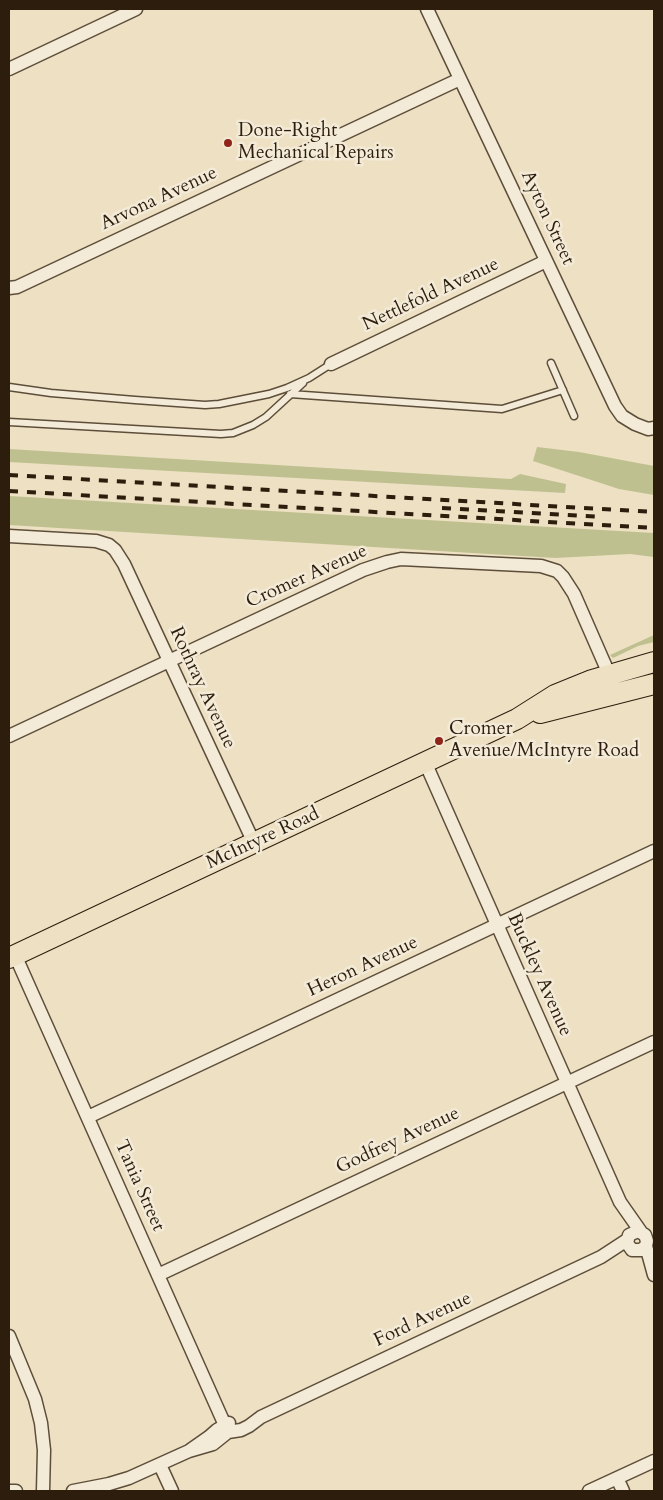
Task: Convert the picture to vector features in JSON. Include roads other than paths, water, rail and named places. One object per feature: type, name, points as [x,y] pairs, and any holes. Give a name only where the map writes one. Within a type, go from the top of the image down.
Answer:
[{"type":"main road","name":"McIntyre Road","points":[[12,957],[517,719],[555,695],[609,674],[654,662]]},
{"type":"main road","name":"McIntyre Road","points":[[517,719],[654,684]]},
{"type":"street","points":[[9,68],[136,9]]},
{"type":"street","name":"Ayton Street","points":[[427,9],[615,406],[622,416],[635,424],[651,429]]},
{"type":"street","name":"Arvona Avenue","points":[[9,288],[17,287],[460,79]]},
{"type":"street","name":"Nettlefold Avenue","points":[[331,364],[546,261]]},
{"type":"street","name":"Rothray Avenue","points":[[9,536],[96,541],[109,545],[115,550],[124,564],[254,843]]},
{"type":"street","name":"Cromer Avenue","points":[[9,736],[363,570],[387,562],[414,559],[541,566],[557,571],[574,594],[609,674]]},
{"type":"street","name":"Buckley Avenue","points":[[425,762],[620,1202],[641,1240],[654,1275]]},
{"type":"street","name":"Heron Avenue","points":[[88,1117],[654,851]]},
{"type":"street","name":"Tania Street","points":[[12,957],[88,1117],[226,1428]]},
{"type":"street","name":"Godfrey Avenue","points":[[158,1275],[654,1042]]},
{"type":"street","name":"Buckley Avenue","points":[[641,1240],[654,1282]]},
{"type":"street","name":"Ford Avenue","points":[[74,1491],[129,1478],[189,1451],[213,1444],[226,1428],[241,1430],[261,1417],[641,1240]]},
{"type":"street","points":[[9,1336],[32,1391],[41,1423],[44,1450],[43,1491]]},
{"type":"street","points":[[590,1491],[654,1461]]},
{"type":"street","points":[[160,1465],[172,1491]]},
{"type":"street","points":[[617,1478],[623,1491]]},
{"type":"street","points":[[9,1491],[16,1491]]},
{"type":"lane","points":[[550,363],[574,416]]},
{"type":"lane","points":[[9,422],[221,434],[233,433],[253,425],[270,414],[289,391],[331,364]]},
{"type":"lane","points":[[9,387],[61,394],[205,405],[233,402],[289,391],[502,409],[563,390]]},
{"type":"railway","points":[[9,475],[654,512]]},
{"type":"railway","points":[[9,491],[654,528]]},
{"type":"railway","points":[[442,508],[602,517]]},
{"type":"place","name":"Done-Right Mechanical Repairs","points":[[228,143]]},
{"type":"place","name":"Cromer Avenue/McIntyre Road","points":[[439,741]]}]
